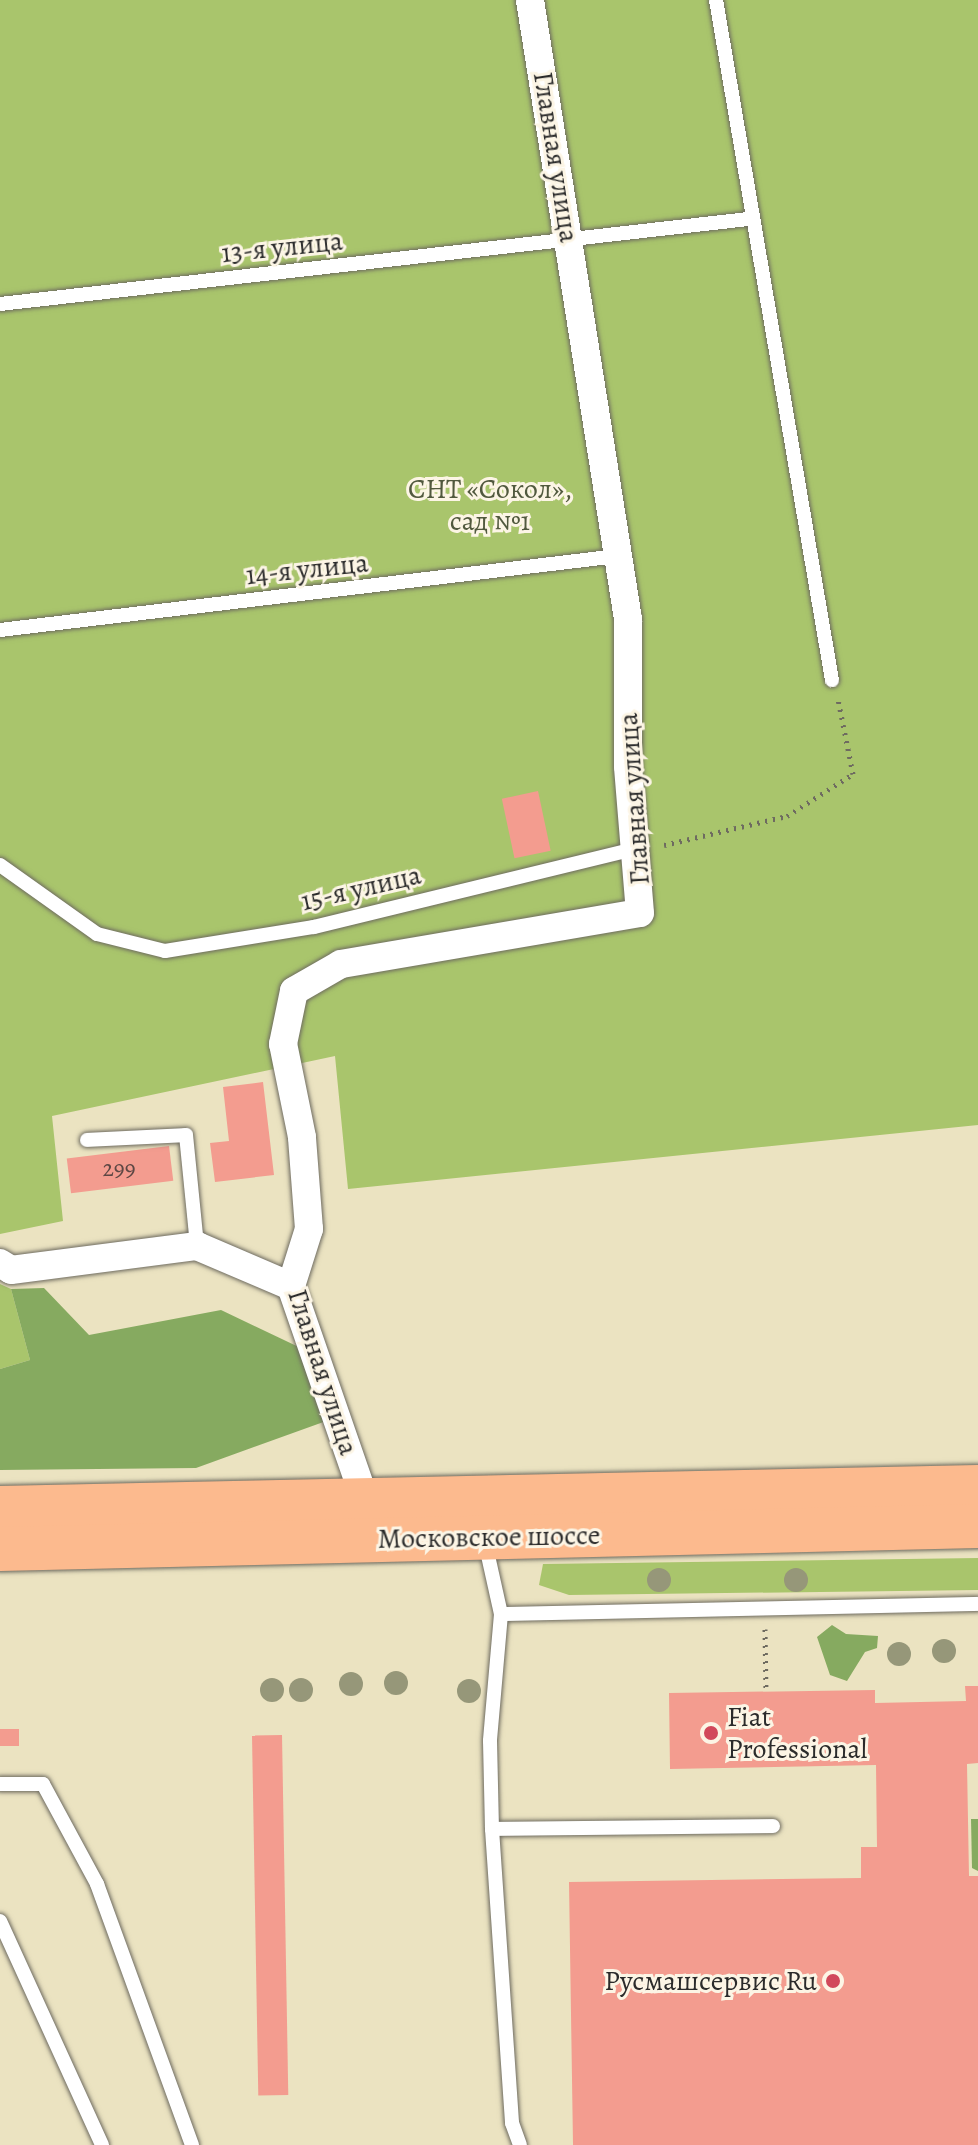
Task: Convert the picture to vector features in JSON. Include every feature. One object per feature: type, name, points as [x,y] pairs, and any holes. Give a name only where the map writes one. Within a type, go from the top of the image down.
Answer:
[{"type":"main road","name":"Московское шоссе","points":[[0,1508],[978,1487]]},
{"type":"main road","name":"Московское шоссе","points":[[0,1549],[978,1526]]},
{"type":"street","name":"Главная улица","points":[[365,1500],[291,1286],[309,1229],[302,1137],[283,1044],[294,991],[341,964],[640,913],[628,619],[530,0]]},
{"type":"street","points":[[6,1267],[197,1246],[291,1286]]},
{"type":"lane","points":[[716,0],[748,219],[832,680]]},
{"type":"lane","name":"13-я улица","points":[[0,304],[570,242],[748,219]]},
{"type":"lane","name":"14-я улица","points":[[0,630],[618,556]]},
{"type":"lane","name":"15-я улица","points":[[0,865],[97,934],[165,951],[314,927],[635,849]]},
{"type":"lane","points":[[87,1140],[186,1135],[197,1246]]},
{"type":"lane","points":[[484,1537],[501,1614],[490,1741],[492,1829],[512,2123],[520,2145]]},
{"type":"lane","points":[[501,1614],[978,1604]]},
{"type":"lane","points":[[0,1784],[43,1784],[90,1872],[192,2145]]},
{"type":"lane","points":[[492,1829],[773,1826]]},
{"type":"lane","points":[[0,1921],[102,2145]]},
{"type":"path","points":[[635,849],[787,816],[853,774],[832,680]]},
{"type":"path","points":[[764,1609],[766,1692]]},
{"type":"green space","name":"СНТ «Сокол», сад №1","points":[[0,0],[978,0],[978,1125],[348,1189],[335,1056],[52,1116],[63,1221],[0,1234]]},
{"type":"green space","points":[[0,1284],[11,1289],[30,1360],[0,1369]]},
{"type":"green space","points":[[44,1288],[89,1335],[221,1310],[305,1350],[329,1420],[196,1468],[0,1470],[0,1369],[30,1360],[11,1289]]},
{"type":"green space","points":[[978,1558],[978,1590],[569,1595],[539,1585],[543,1564]]},
{"type":"green space","points":[[832,1625],[846,1634],[878,1636],[877,1648],[865,1652],[847,1681],[830,1675],[817,1637]]},
{"type":"green space","points":[[971,1819],[978,1819],[978,1871],[972,1868]]},
{"type":"building","points":[[538,791],[551,851],[514,858],[502,799]]},
{"type":"building","points":[[263,1082],[274,1175],[215,1182],[210,1143],[229,1141],[223,1087]]},
{"type":"building","points":[[169,1146],[173,1181],[71,1193],[67,1159]]},
{"type":"building","points":[[965,1686],[978,1686],[978,1763],[967,1764],[969,1876],[978,1876],[978,2145],[573,2145],[569,1882],[861,1878],[861,1847],[877,1847],[876,1765],[670,1769],[669,1693],[875,1690],[875,1703],[966,1701]]},
{"type":"building","points":[[0,1729],[19,1729],[19,1746],[0,1746]]},
{"type":"building","points":[[282,1735],[288,2095],[258,2095],[252,1736]]},
{"type":"place","name":"Fiat Professional","points":[[711,1733]]},
{"type":"place","name":"Русмашсервис Ru","points":[[833,1981]]}]
